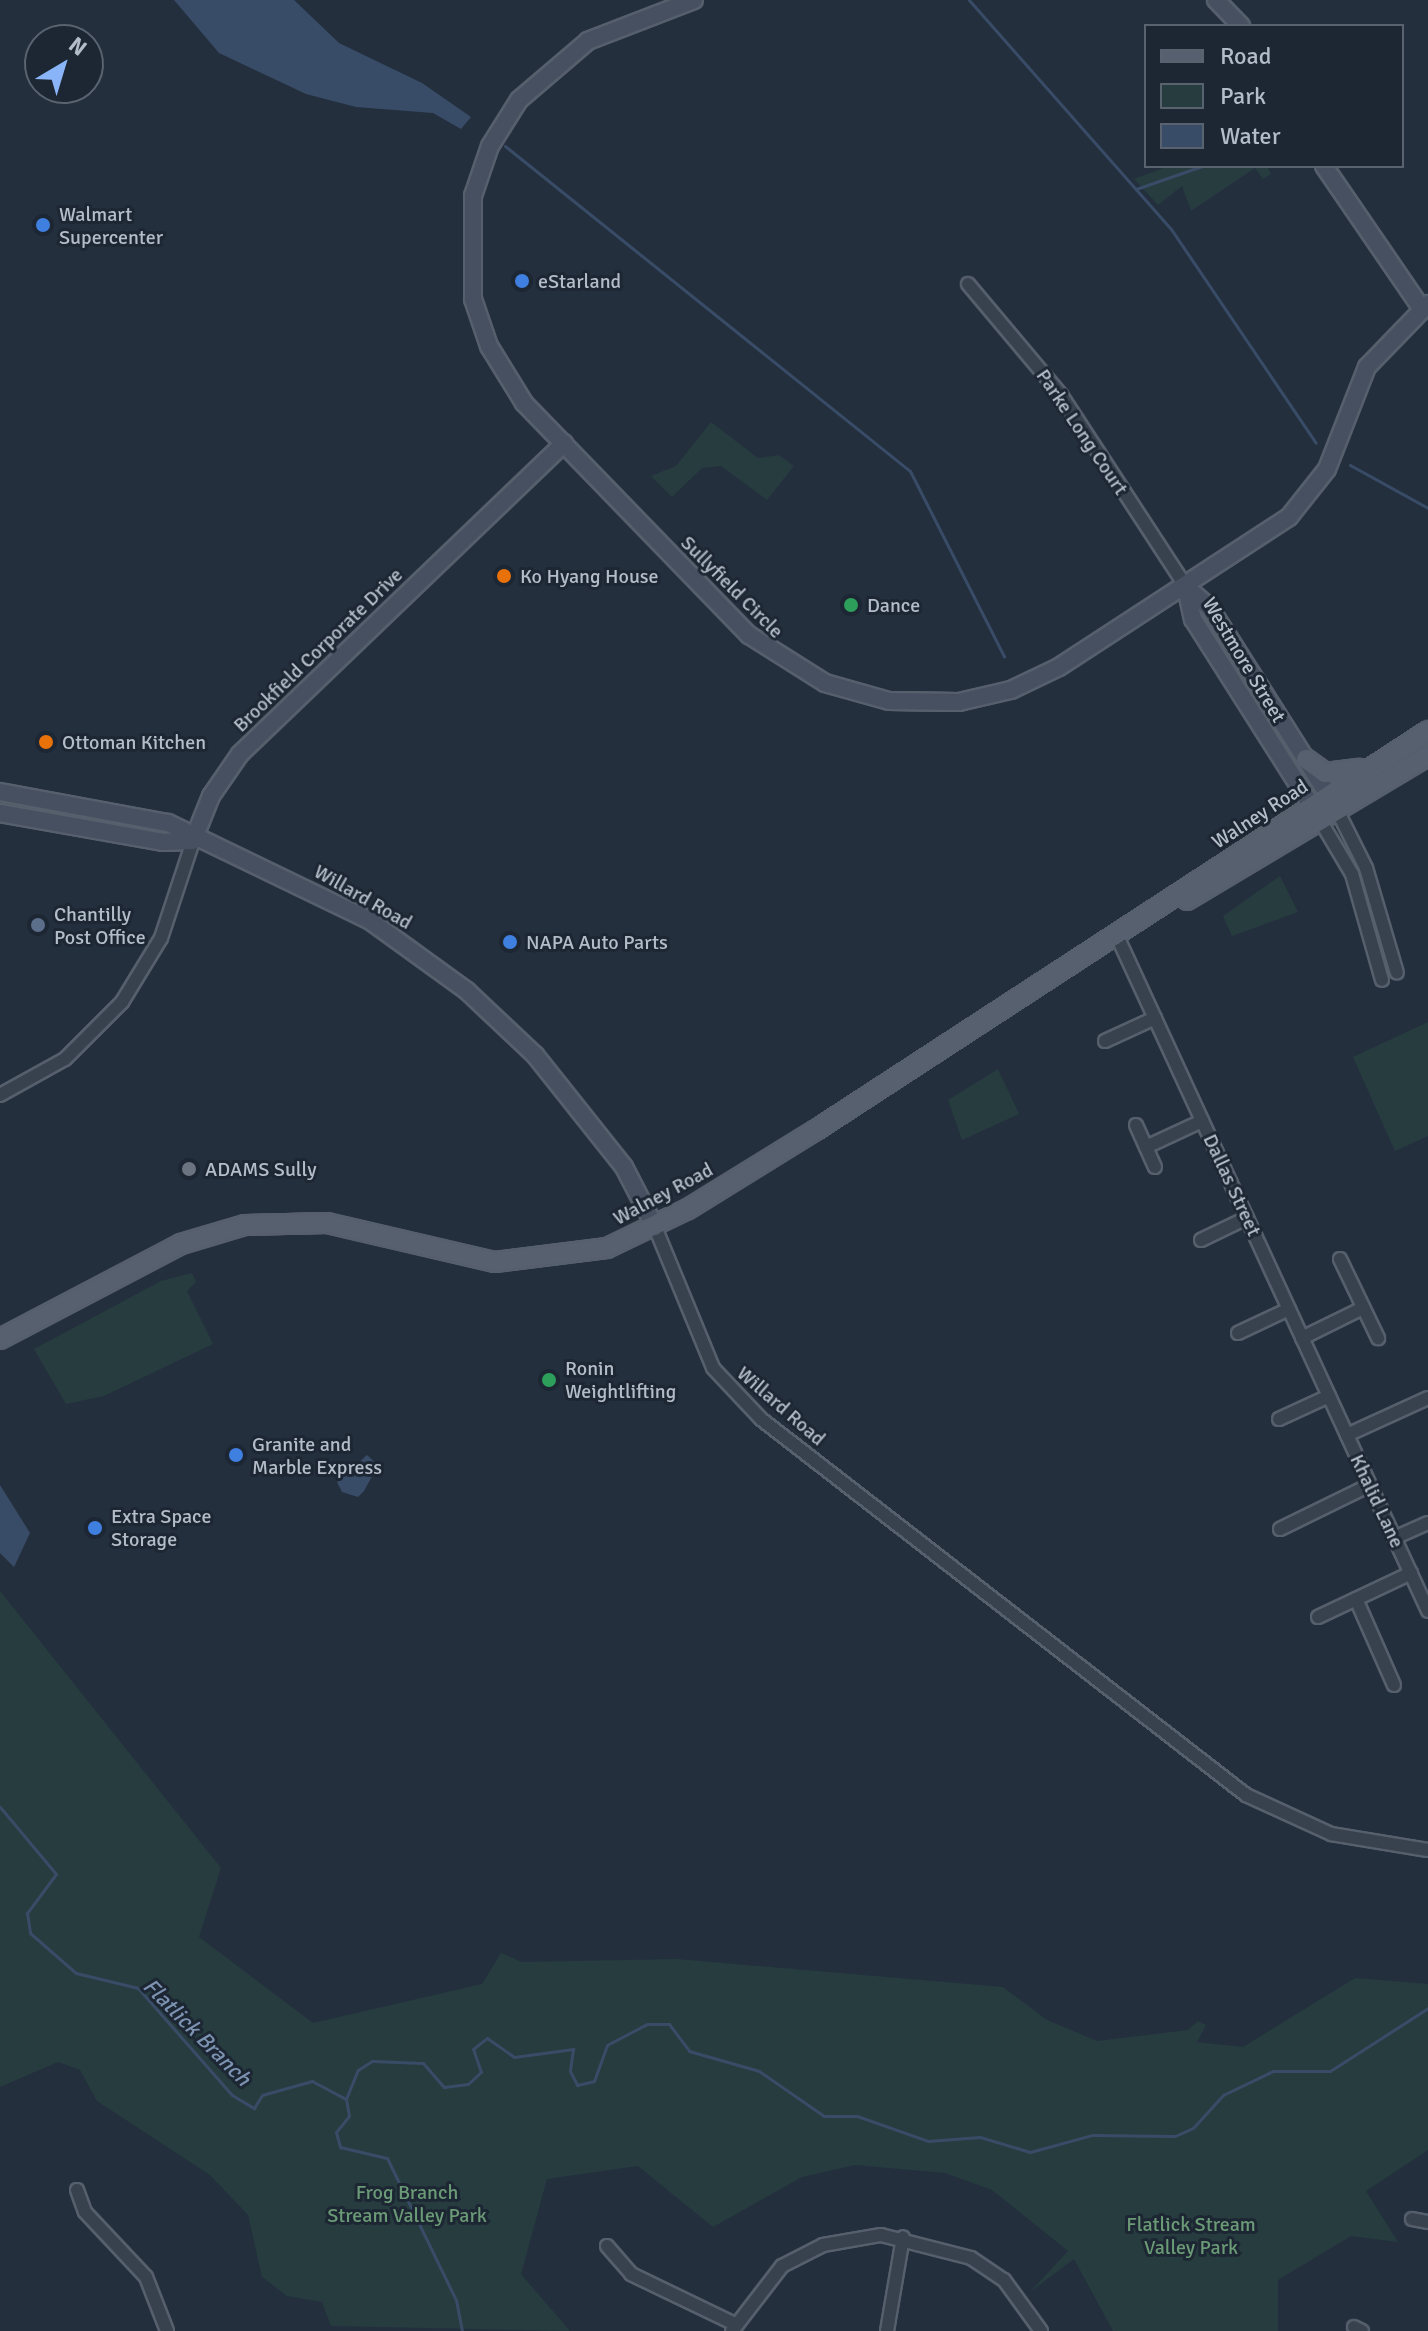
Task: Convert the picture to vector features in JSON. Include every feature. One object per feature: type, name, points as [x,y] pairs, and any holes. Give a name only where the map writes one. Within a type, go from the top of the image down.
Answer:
[{"type":"main road","name":"Walney Road","points":[[1333,804],[1374,765],[1428,731]]},
{"type":"main road","name":"Walney Road","points":[[0,1339],[181,1244],[245,1225],[327,1223],[518,1263],[587,1253],[655,1227],[1316,814],[1428,756]]},
{"type":"main road","points":[[1306,759],[1331,774],[1374,765]]},
{"type":"street","name":"Sullyfield Circle","points":[[694,0],[605,32],[550,68],[503,123],[477,179],[467,248],[482,331],[514,390],[759,644],[801,672],[872,698],[959,702],[1011,690],[1186,587],[1304,502],[1336,451],[1367,367],[1426,306],[1325,168]]},
{"type":"street","points":[[1216,0],[1239,24]]},
{"type":"street","name":"Parke Long Court","points":[[968,284],[1061,395],[1186,587]]},
{"type":"street","name":"Brookfield Corporate Drive","points":[[0,1095],[65,1059],[122,1002],[161,938],[211,796],[240,754],[564,443]]},
{"type":"street","name":"Westmore Street","points":[[1186,587],[1210,608],[1333,804],[1366,868],[1397,973]]},
{"type":"street","name":"Westmore Street","points":[[1186,587],[1193,619],[1352,874],[1382,980]]},
{"type":"street","name":"Willard Road","points":[[0,792],[135,813],[193,841],[319,890],[467,991],[576,1102],[632,1181],[655,1227],[713,1368],[761,1419],[1246,1795],[1331,1834],[1428,1850]]},
{"type":"street","name":"Willard Road","points":[[0,813],[162,842],[193,841]]},
{"type":"street","name":"Dallas Street","points":[[1117,936],[1347,1435]]},
{"type":"street","points":[[1105,1041],[1155,1018]]},
{"type":"street","points":[[1146,1147],[1202,1121]]},
{"type":"street","points":[[1136,1125],[1155,1167]]},
{"type":"street","points":[[1201,1240],[1247,1218]]},
{"type":"street","points":[[1340,1259],[1378,1338]]},
{"type":"street","points":[[1302,1338],[1363,1308]]},
{"type":"street","points":[[1238,1333],[1289,1309]]},
{"type":"street","points":[[1279,1419],[1329,1396]]},
{"type":"street","points":[[1347,1435],[1428,1398]]},
{"type":"street","name":"Khalid Lane","points":[[1347,1435],[1428,1611]]},
{"type":"street","points":[[1280,1529],[1370,1485]]},
{"type":"street","points":[[1394,1538],[1428,1523]]},
{"type":"street","points":[[1318,1617],[1411,1573]]},
{"type":"street","points":[[1356,1599],[1394,1685]]},
{"type":"street","points":[[77,2190],[85,2212],[146,2277],[167,2331]]},
{"type":"street","points":[[1412,2219],[1428,2222]]},
{"type":"street","points":[[887,2331],[903,2237]]},
{"type":"street","points":[[607,2246],[631,2274],[734,2328],[760,2287],[804,2253],[844,2239],[903,2237],[986,2266],[1041,2331]]},
{"type":"green space","points":[[1164,168],[1255,168],[1191,211],[1182,186],[1158,205],[1134,179]]},
{"type":"green space","points":[[1255,168],[1268,168],[1271,174],[1263,179]]},
{"type":"green space","points":[[711,422],[758,458],[779,455],[794,466],[767,500],[721,466],[702,468],[672,497],[651,476],[676,466]]},
{"type":"green space","points":[[1280,876],[1298,912],[1232,936],[1223,916]]},
{"type":"green space","points":[[1428,1022],[1428,1136],[1395,1151],[1353,1057]]},
{"type":"green space","points":[[998,1069],[1019,1114],[962,1140],[948,1100]]},
{"type":"green space","points":[[192,1273],[196,1282],[187,1291],[213,1344],[104,1396],[66,1404],[34,1349],[161,1281]]},
{"type":"green space","points":[[0,1591],[221,1868],[199,1937],[313,2023],[482,1984],[501,1953],[522,1962],[676,1959],[1003,1987],[1047,2020],[1097,2041],[1188,2030],[1198,2021],[1206,2025],[1197,2042],[1243,2047],[1355,1978],[1428,1984],[1428,2150],[1366,2191],[1398,2242],[1351,2236],[1278,2280],[1278,2331],[1113,2331],[1074,2259],[1030,2292],[1068,2251],[992,2190],[945,2173],[855,2165],[802,2177],[713,2227],[638,2166],[547,2179],[521,2274],[570,2331],[331,2326],[322,2302],[287,2296],[262,2277],[248,2215],[210,2175],[97,2101],[80,2070],[58,2062],[0,2087]]},
{"type":"water","points":[[174,0],[294,0],[339,43],[422,83],[471,117],[461,129],[433,113],[356,107],[306,94],[219,53]]},
{"type":"water","points":[[367,1455],[378,1465],[364,1491],[358,1497],[342,1492],[337,1482]]},
{"type":"water","points":[[0,1485],[30,1533],[14,1567],[0,1553]]},
{"type":"waterway","points":[[969,0],[1171,229],[1316,443]]},
{"type":"waterway","points":[[505,146],[910,471],[1004,656]]},
{"type":"waterway","points":[[1136,189],[1196,168]]},
{"type":"waterway","points":[[1350,465],[1428,508]]},
{"type":"waterway","name":"Flatlick Branch","points":[[0,1807],[56,1874],[27,1913],[30,1933],[76,1973],[138,1988],[232,2095],[254,2108],[262,2095],[312,2081],[346,2099],[358,2070],[372,2061],[423,2063],[444,2087],[468,2084],[481,2072],[473,2049],[487,2038],[514,2057],[573,2049],[570,2071],[577,2085],[594,2081],[607,2045],[647,2024],[669,2024],[689,2051],[759,2071],[824,2116],[857,2116],[928,2141],[980,2137],[1030,2152],[1092,2135],[1175,2136],[1193,2128],[1223,2095],[1273,2071],[1330,2071],[1428,2008]]},
{"type":"waterway","points":[[346,2099],[349,2116],[336,2132],[340,2147],[387,2158],[456,2300],[462,2331]]},
{"type":"place","name":"Walmart Supercenter","points":[[43,225]]},
{"type":"place","name":"eStarland","points":[[522,281]]},
{"type":"place","name":"Ko Hyang House","points":[[504,576]]},
{"type":"place","name":"Dance","points":[[851,605]]},
{"type":"place","name":"Ottoman Kitchen","points":[[46,742]]},
{"type":"place","name":"Chantilly Post Office","points":[[38,925]]},
{"type":"place","name":"NAPA Auto Parts","points":[[510,942]]},
{"type":"place","name":"ADAMS Sully","points":[[189,1169]]},
{"type":"place","name":"Ronin Weightlifting","points":[[549,1380]]},
{"type":"place","name":"Granite and Marble Express","points":[[236,1455]]},
{"type":"place","name":"Extra Space Storage","points":[[95,1528]]},
{"type":"park label","name":"Frog Branch Stream Valley Park","points":[[407,2204]]},
{"type":"park label","name":"Flatlick Stream Valley Park","points":[[1191,2236]]}]
